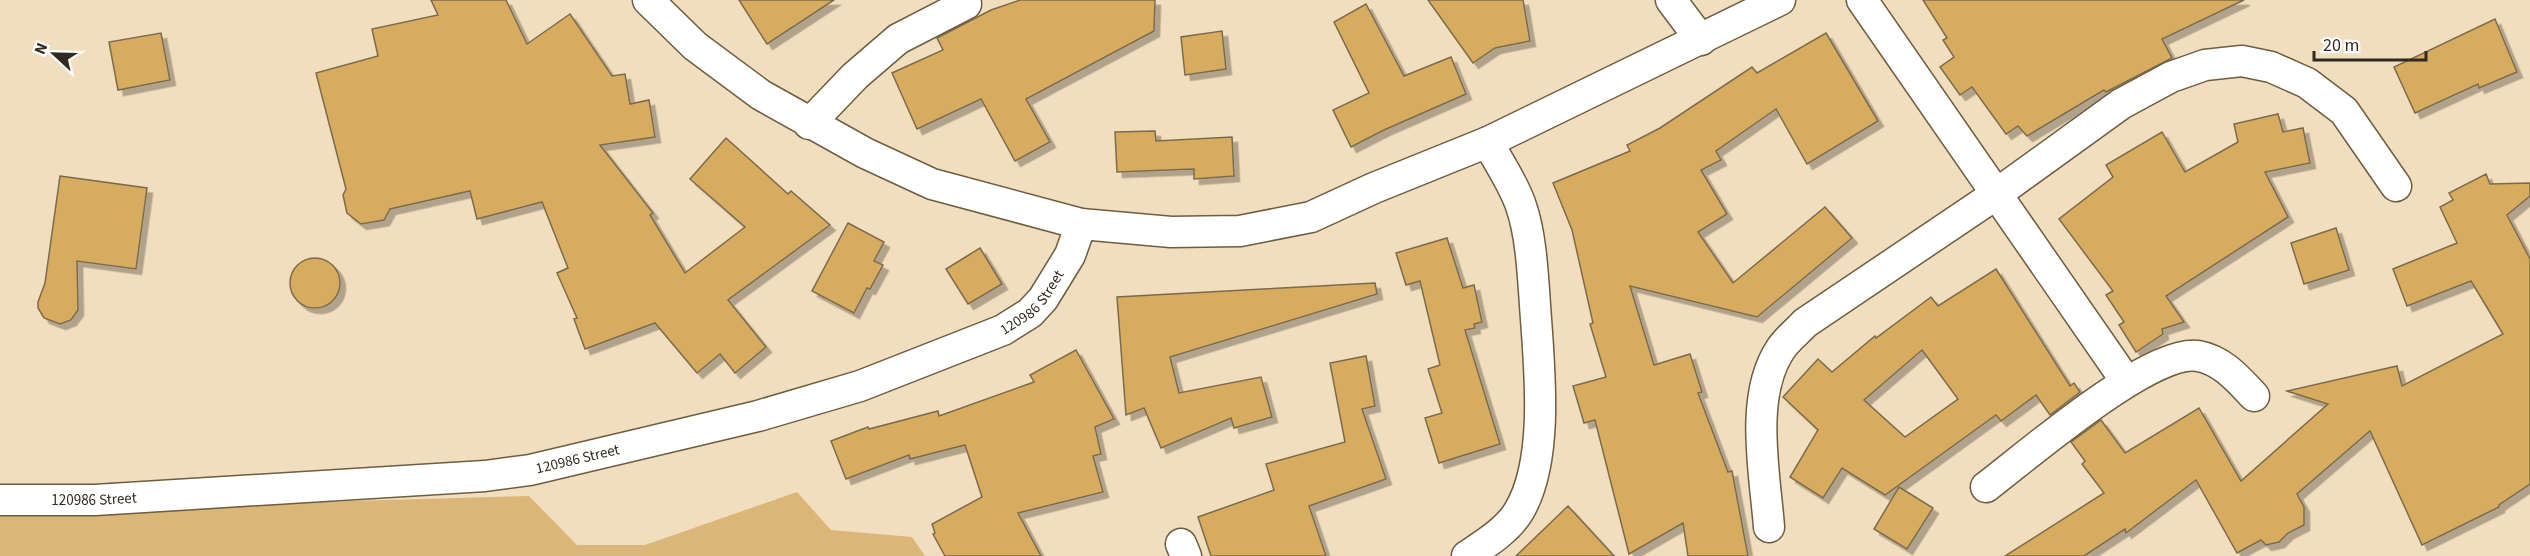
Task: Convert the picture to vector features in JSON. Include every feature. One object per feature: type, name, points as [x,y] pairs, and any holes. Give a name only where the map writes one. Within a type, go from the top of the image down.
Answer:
[{"type":"street","points":[[648,0],[695,46],[761,95],[809,124],[932,184],[1081,224],[1172,232],[1240,231],[1311,217],[1374,188],[1488,142],[1780,0]]},
{"type":"street","points":[[1671,0],[1701,40]]},
{"type":"street","points":[[1862,0],[2126,381]]},
{"type":"street","points":[[809,124],[855,76],[898,39],[966,4]]},
{"type":"street","points":[[1769,527],[1761,422],[1764,396],[1772,365],[1780,349],[1805,323],[1995,195],[2121,104],[2172,77],[2205,65],[2242,61],[2271,67],[2307,83],[2344,111],[2396,186]]},
{"type":"street","points":[[1467,556],[1503,529],[1518,512],[1532,481],[1540,430],[1538,353],[1532,268],[1521,206],[1488,142]]},
{"type":"street","name":"120986 Street","points":[[0,500],[95,500],[485,476],[530,470],[758,416],[860,386],[1017,322],[1043,299],[1055,281],[1070,255],[1081,224]]},
{"type":"street","points":[[1986,487],[2126,381],[2163,362],[2184,355],[2200,356],[2228,369],[2253,396]]},
{"type":"shaded area","points":[[797,492],[831,530],[912,537],[925,556],[0,556],[0,511],[529,496],[577,545],[645,545]]},
{"type":"building","points":[[431,0],[506,0],[527,44],[570,14],[612,76],[625,74],[630,104],[649,100],[655,137],[600,145],[653,213],[650,215],[685,273],[745,227],[690,179],[726,138],[788,194],[791,191],[830,225],[728,300],[766,347],[735,373],[720,354],[697,373],[655,323],[585,349],[574,319],[577,318],[557,273],[568,268],[542,202],[477,219],[470,191],[390,209],[384,220],[361,224],[347,213],[343,195],[346,189],[316,73],[378,56],[372,29],[438,15]]},
{"type":"building","points":[[739,0],[834,0],[767,44]]},
{"type":"building","points":[[1020,0],[1155,0],[1154,31],[1026,99],[1050,142],[1015,161],[981,99],[917,129],[892,73],[943,50],[937,38],[991,10]]},
{"type":"building","points":[[1428,0],[1523,0],[1530,41],[1495,48],[1473,63]]},
{"type":"building","points":[[1923,0],[2244,0],[2162,39],[2172,58],[2106,92],[2104,90],[2027,136],[2018,126],[2006,134],[1972,87],[1960,95],[1940,67],[1954,57],[1943,40],[1947,38]]},
{"type":"building","points":[[1366,4],[1404,76],[1451,57],[1466,94],[1351,147],[1333,110],[1369,93],[1334,22]]},
{"type":"building","points":[[2495,19],[2517,72],[2479,88],[2478,84],[2415,113],[2394,67]]},
{"type":"building","points":[[1222,31],[1226,69],[1185,75],[1181,37]]},
{"type":"building","points":[[161,33],[170,80],[118,90],[109,42]]},
{"type":"building","points":[[1826,33],[1878,121],[1807,164],[1776,109],[1716,151],[1721,160],[1701,170],[1727,214],[1698,232],[1733,283],[1825,207],[1852,238],[1757,317],[1630,286],[1654,365],[1690,354],[1702,392],[1698,393],[1728,472],[1732,471],[1748,556],[1688,556],[1683,523],[1629,554],[1595,420],[1584,423],[1573,386],[1606,377],[1590,324],[1593,323],[1572,230],[1553,183],[1630,151],[1627,145],[1660,128],[1752,67],[1757,73]]},
{"type":"building","points":[[2278,114],[2283,132],[2303,128],[2310,163],[2265,172],[2288,217],[2166,296],[2184,322],[2162,329],[2163,334],[2136,352],[2119,325],[2124,322],[2106,295],[2113,291],[2059,219],[2113,177],[2106,165],[2162,132],[2185,172],[2238,142],[2234,124]]},
{"type":"building","points":[[1155,131],[1156,141],[1232,137],[1234,176],[1194,179],[1194,169],[1117,172],[1115,132]]},
{"type":"building","points":[[2486,174],[2490,184],[2530,183],[2530,196],[2507,215],[2530,259],[2530,484],[2499,507],[2422,545],[2370,431],[2297,494],[2304,507],[2304,525],[2288,533],[2279,542],[2266,545],[2261,540],[2237,553],[2196,480],[2126,533],[2125,529],[2084,556],[2005,556],[2104,493],[2082,464],[2085,461],[2071,442],[2101,420],[2125,453],[2199,408],[2241,481],[2328,404],[2287,391],[2397,366],[2402,386],[2503,334],[2471,281],[2407,306],[2393,269],[2457,243],[2440,207],[2453,200],[2449,193]]},
{"type":"building","points":[[60,176],[147,188],[136,269],[77,261],[78,310],[71,320],[60,324],[44,318],[38,308],[38,302],[45,283]]},
{"type":"building","points":[[848,223],[884,242],[874,261],[883,265],[870,289],[867,288],[854,313],[812,291]]},
{"type":"building","points":[[2336,228],[2349,270],[2304,284],[2291,243]]},
{"type":"building","points":[[1447,238],[1463,288],[1474,285],[1482,322],[1474,324],[1475,328],[1465,330],[1500,444],[1439,463],[1425,418],[1442,413],[1428,369],[1440,365],[1420,281],[1406,285],[1396,253]]},
{"type":"building","points":[[980,248],[1002,284],[968,304],[946,269]]},
{"type":"building","points":[[310,258],[320,258],[333,265],[340,278],[340,288],[333,301],[320,308],[310,308],[301,304],[294,297],[290,288],[290,278],[294,269],[301,262]]},
{"type":"building","points":[[1996,269],[2070,386],[2074,383],[2080,392],[2050,415],[2036,395],[2001,421],[1996,415],[1885,495],[1842,468],[1823,498],[1790,477],[1818,430],[1783,397],[1818,359],[1832,372],[1875,336],[1876,338],[1931,297],[1938,306]],"holes":[[[1922,350],[1958,399],[1905,437],[1864,400]]]},
{"type":"building","points":[[1375,283],[1377,294],[1170,357],[1179,393],[1261,377],[1272,417],[1234,428],[1231,418],[1161,448],[1144,408],[1126,415],[1117,297]]},
{"type":"building","points":[[1076,350],[1114,419],[1095,427],[1101,454],[1093,456],[1103,492],[1018,513],[1041,556],[945,556],[933,534],[935,533],[932,524],[982,497],[965,445],[910,459],[909,455],[846,479],[831,441],[868,427],[869,429],[938,411],[939,416],[1034,382],[1030,375]]},
{"type":"building","points":[[1366,356],[1375,406],[1362,409],[1386,479],[1309,506],[1326,556],[1211,556],[1198,517],[1274,490],[1266,464],[1345,442],[1330,363]]},
{"type":"building","points":[[1899,487],[1933,508],[1907,549],[1874,529]]},
{"type":"building","points":[[1568,506],[1614,556],[1516,556]]}]
